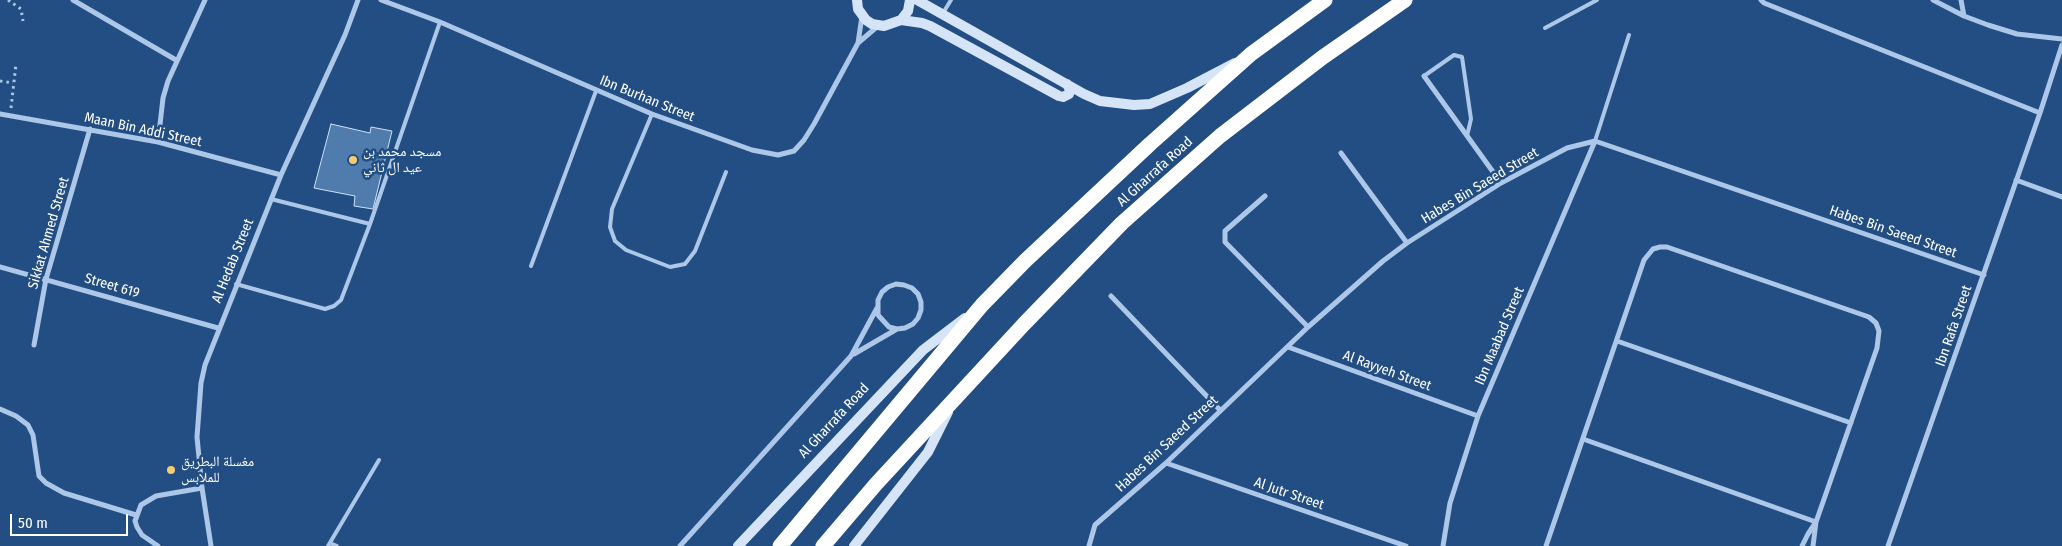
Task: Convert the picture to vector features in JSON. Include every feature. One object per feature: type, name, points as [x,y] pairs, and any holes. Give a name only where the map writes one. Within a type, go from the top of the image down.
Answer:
[{"type":"highway","name":"Al Gharrafa Road","points":[[780,546],[982,306],[1024,262],[1150,144],[1251,54],[1326,0]]},
{"type":"highway","name":"Al Gharrafa Road","points":[[823,546],[876,484],[1024,324],[1122,223],[1220,136],[1323,58],[1404,0]]},
{"type":"street","points":[[73,0],[176,60]]},
{"type":"street","points":[[158,142],[163,98],[176,60],[205,0]]},
{"type":"street","name":"Al Hedab Street","points":[[210,546],[202,488],[198,437],[201,383],[205,365],[218,328],[281,175],[345,35],[358,0]]},
{"type":"street","name":"Ibn Burhan Street","points":[[380,0],[440,22],[652,114],[752,150],[778,155],[794,151],[814,124],[858,43],[862,16]]},
{"type":"street","points":[[857,0],[862,16],[878,26],[890,26],[901,20],[908,11],[910,0]]},
{"type":"street","points":[[917,0],[1100,101],[1134,105],[1150,104],[1187,88],[1251,54]]},
{"type":"street","points":[[1761,0],[1773,7],[2040,113]]},
{"type":"street","points":[[1933,0],[1964,16],[2017,34],[2062,39]]},
{"type":"street","points":[[1961,0],[1964,16]]},
{"type":"street","points":[[901,20],[922,22],[1059,96],[1063,97],[1069,94],[1070,90],[1067,84]]},
{"type":"street","name":"Ibn Burhan Street","points":[[858,43],[878,26]]},
{"type":"street","name":"Ibn Rafa Street","points":[[1888,546],[2040,113],[2062,45]]},
{"type":"street","points":[[1424,76],[1501,183]]},
{"type":"street","name":"Maan Bin Addi Street","points":[[0,114],[158,142],[281,175]]},
{"type":"street","name":"Sikkat Ahmed Street","points":[[34,345],[46,279],[90,129]]},
{"type":"street","name":"Habes Bin Saeed Street","points":[[1089,546],[1095,525],[1166,463],[1308,327],[1383,261],[1407,242],[1501,183],[1567,148],[1595,141],[1984,274]]},
{"type":"street","name":"Ibn Maabad Street","points":[[1443,546],[1450,503],[1478,416],[1595,141]]},
{"type":"street","points":[[1341,152],[1407,242]]},
{"type":"street","points":[[2016,180],[2062,197]]},
{"type":"street","points":[[1264,196],[1225,231],[1225,242],[1308,327]]},
{"type":"street","points":[[1546,546],[1644,260],[1653,249],[1660,247],[1668,247],[1869,317],[1876,323],[1879,331],[1878,340],[1816,522],[1813,546]]},
{"type":"street","name":"Street 619","points":[[0,267],[218,328]]},
{"type":"street","points":[[851,356],[897,329],[913,324],[918,318],[921,302],[918,294],[912,288],[896,284],[882,292],[877,308],[878,316],[883,322],[889,327],[897,329]]},
{"type":"street","points":[[1111,296],[1220,410]]},
{"type":"street","name":"Al Gharrafa Road","points":[[738,546],[923,350],[982,306]]},
{"type":"street","points":[[680,546],[851,356],[877,308]]},
{"type":"street","points":[[1617,341],[1851,423]]},
{"type":"street","name":"Al Rayyeh Street","points":[[1288,346],[1478,416]]},
{"type":"street","name":"Al Gharrafa Road","points":[[854,546],[928,452],[954,400]]},
{"type":"street","points":[[0,409],[16,416],[28,425],[33,435],[39,476],[46,483],[71,496],[136,515]]},
{"type":"street","points":[[1583,439],[1816,522]]},
{"type":"street","name":"Al Jutr Street","points":[[1166,463],[1406,546]]},
{"type":"street","points":[[158,546],[142,535],[135,521],[141,505],[156,496],[202,488]]},
{"type":"street","points":[[1802,546],[1816,522]]},
{"type":"lane","points":[[942,15],[951,0]]},
{"type":"lane","points":[[1546,28],[1597,0]]},
{"type":"lane","points":[[236,284],[325,309],[334,306],[342,300],[440,22]]},
{"type":"lane","points":[[1595,141],[1629,35]]},
{"type":"lane","points":[[1424,76],[1454,55],[1462,57],[1471,119],[1467,136]]},
{"type":"lane","points":[[531,266],[596,90]]},
{"type":"lane","points":[[652,114],[612,209],[610,227],[615,241],[626,250],[670,267],[685,264],[696,251],[726,172]]},
{"type":"lane","points":[[271,199],[370,224]]},
{"type":"lane","points":[[337,546],[329,544],[379,460]]},
{"type":"path","points":[[8,0],[21,9],[22,21]]},
{"type":"path","points":[[10,115],[12,83],[16,64]]},
{"type":"path","points":[[0,81],[12,83]]},
{"type":"building","name":"مسجد محمد بن عيد ال ثاني","points":[[331,124],[370,133],[371,127],[392,131],[373,209],[354,206],[355,196],[314,188]]},
{"type":"place","name":"مسجد محمد بن عيد ال ثاني","points":[[353,160]]},
{"type":"place","name":"مغسلة البطريق للملابس","points":[[171,470]]}]
